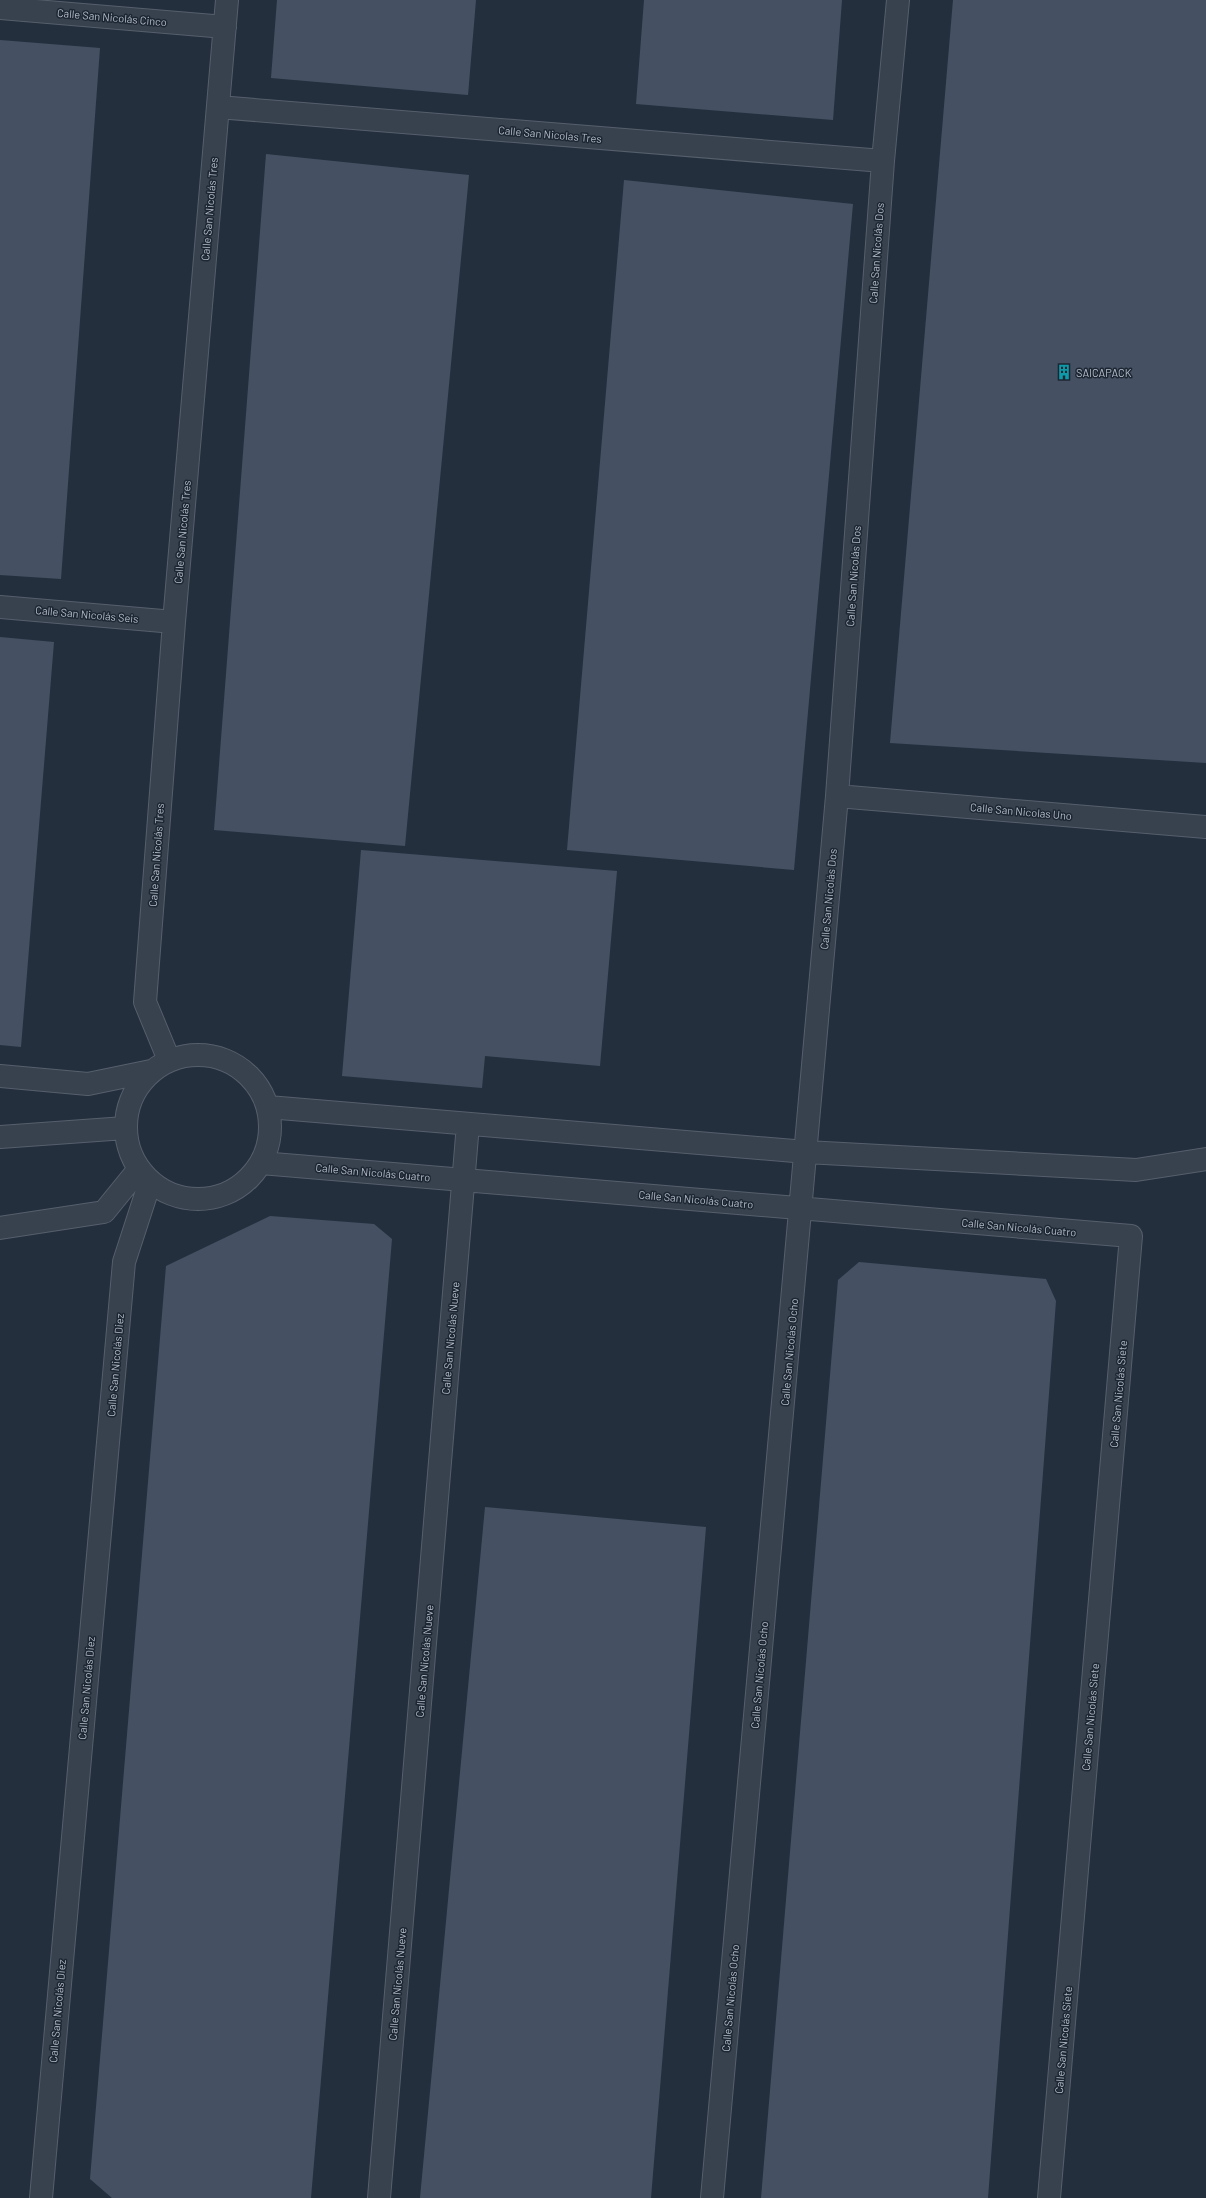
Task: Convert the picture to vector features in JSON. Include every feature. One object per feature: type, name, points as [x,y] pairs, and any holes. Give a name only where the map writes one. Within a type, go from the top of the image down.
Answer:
[{"type":"street","name":"Calle San Nicolás Tres","points":[[160,1066],[145,1002],[174,622],[227,0]]},
{"type":"street","name":"Calle San Nicolás Dos","points":[[806,1152],[837,796],[883,161],[898,0]]},
{"type":"street","name":"Calle San Nicolás Cinco","points":[[0,8],[225,27]]},
{"type":"street","name":"Calle San Nicolas Tres","points":[[218,107],[883,161]]},
{"type":"street","name":"Calle San Nicolás Seis","points":[[0,607],[174,622]]},
{"type":"street","name":"Calle San Nicolas Uno","points":[[837,796],[1206,827]]},
{"type":"street","points":[[0,1076],[88,1084],[160,1066],[193,1055],[211,1057],[240,1068],[257,1085],[268,1107],[271,1127],[268,1146],[261,1163],[248,1180],[230,1192],[210,1198],[189,1199],[168,1194],[144,1176],[128,1150],[125,1128],[131,1100],[137,1088],[160,1066]]},
{"type":"street","points":[[268,1107],[806,1152],[1136,1170],[1206,1159]]},
{"type":"street","name":"Calle San Nicolás Nueve","points":[[379,2198],[468,1124]]},
{"type":"street","points":[[0,1137],[125,1128]]},
{"type":"street","name":"Calle San Nicolás Ocho","points":[[712,2198],[806,1152]]},
{"type":"street","name":"Calle San Nicolás Cuatro","points":[[261,1163],[1131,1236]]},
{"type":"street","points":[[0,1228],[104,1212],[144,1176]]},
{"type":"street","name":"Calle San Nicolás Diez","points":[[41,2198],[124,1262],[144,1176]]},
{"type":"street","name":"Calle San Nicolás Siete","points":[[1049,2198],[1131,1236]]},
{"type":"building","points":[[277,0],[476,0],[468,95],[271,78]]},
{"type":"building","points":[[644,0],[842,0],[833,120],[636,104]]},
{"type":"building","name":"SAICAPACK","points":[[953,0],[1206,0],[1206,763],[890,743]]},
{"type":"building","points":[[0,40],[100,48],[61,579],[0,575]]},
{"type":"building","points":[[266,154],[469,175],[405,846],[214,830]]},
{"type":"building","points":[[624,180],[853,204],[794,870],[567,850]]},
{"type":"building","points":[[0,637],[54,642],[21,1047],[0,1045]]},
{"type":"building","points":[[361,850],[617,871],[600,1066],[485,1056],[482,1088],[342,1076]]},
{"type":"building","points":[[270,1216],[374,1224],[392,1239],[311,2198],[112,2198],[90,2179],[166,1266]]},
{"type":"building","points":[[859,1262],[1046,1279],[1056,1301],[988,2198],[761,2198],[838,1280]]},
{"type":"building","points":[[485,1507],[706,1527],[651,2198],[420,2198]]},
{"type":"place","name":"SAICAPACK","points":[[1064,372]]}]
